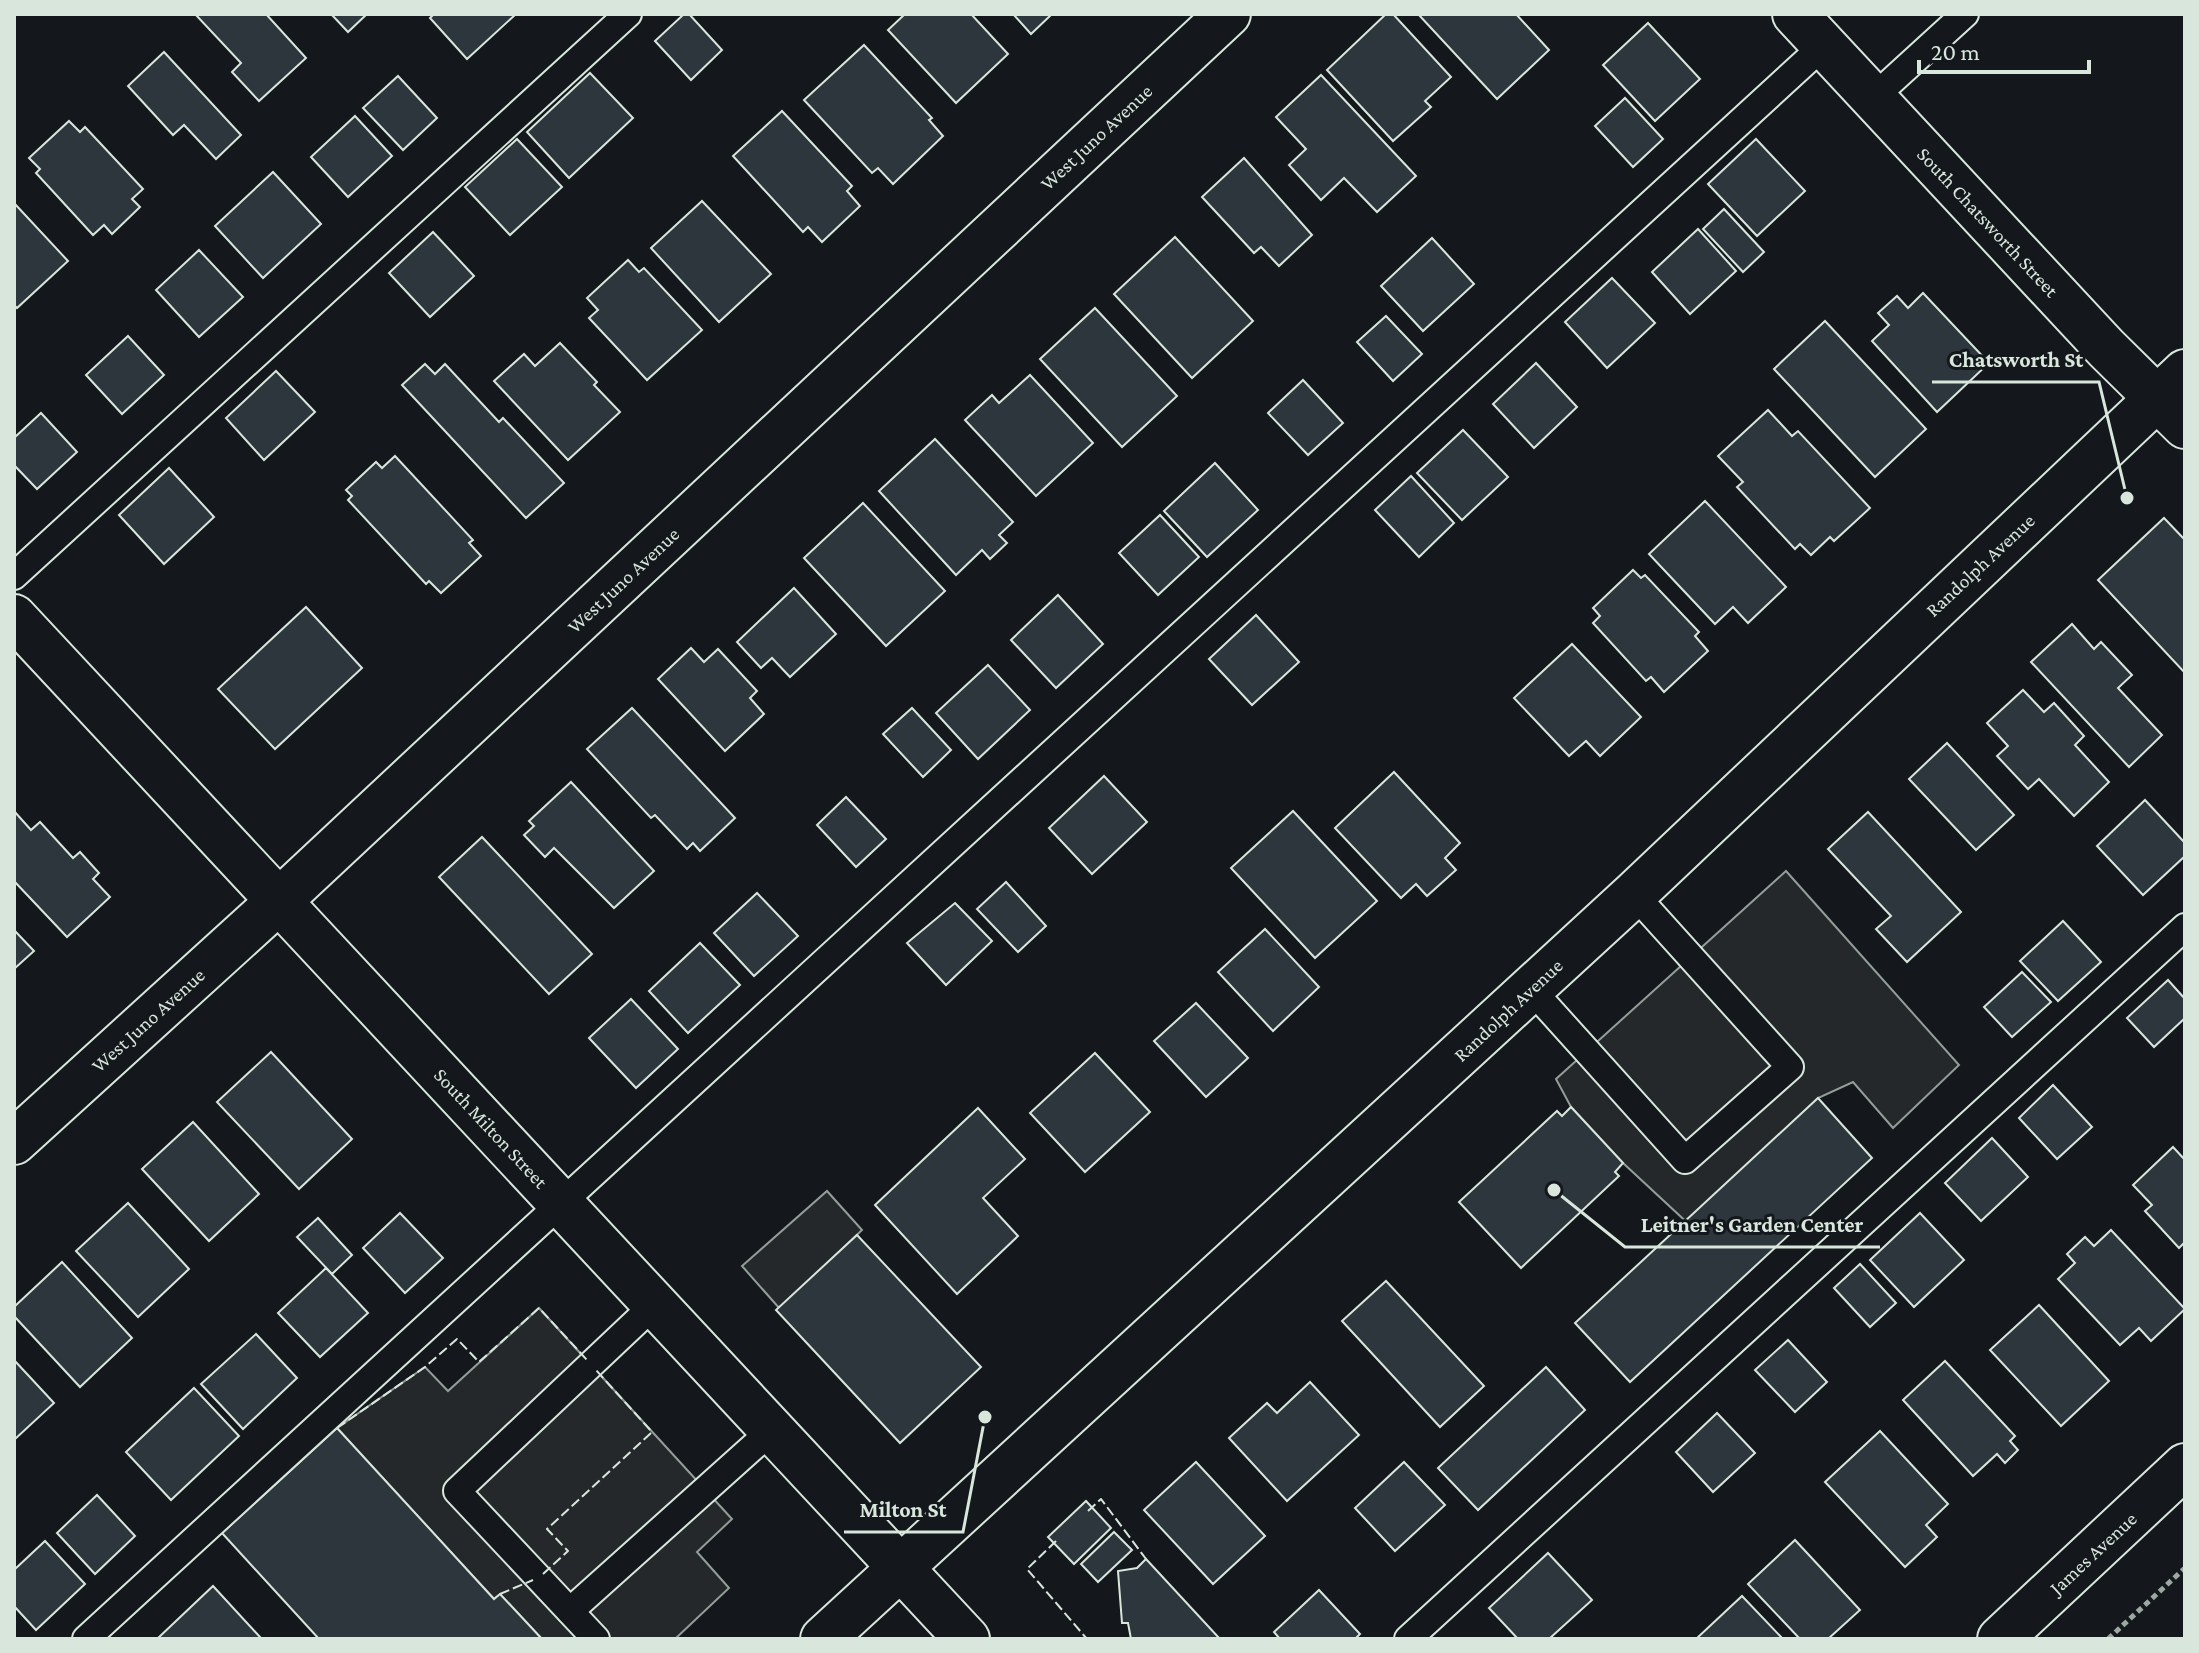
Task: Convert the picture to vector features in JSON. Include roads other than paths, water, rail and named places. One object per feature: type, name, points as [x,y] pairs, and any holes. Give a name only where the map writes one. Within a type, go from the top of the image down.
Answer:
[{"type":"street","name":"West Juno Avenue","points":[[14,1142],[279,901],[1228,14]]},
{"type":"street","name":"South Chatsworth Street","points":[[1809,30],[2106,348],[2176,399]]},
{"type":"street","name":"Randolph Avenue","points":[[823,1639],[2176,399]]},
{"type":"street","name":"South Milton Street","points":[[14,617],[967,1639]]},
{"type":"street","name":"James Avenue","points":[[2000,1639],[2185,1466]]},
{"type":"lane","points":[[14,576],[628,14]]},
{"type":"lane","points":[[1873,98],[1965,14]]},
{"type":"lane","points":[[86,1639],[561,1203],[1809,30]]},
{"type":"lane","points":[[1531,989],[1685,1160],[1790,1067],[1634,894]]},
{"type":"lane","points":[[1408,1639],[2185,927]]},
{"type":"lane","points":[[596,1639],[457,1491],[655,1304]]},
{"type":"lane","points":[[570,1611],[772,1430]]},
{"type":"place","name":"Chatsworth St","points":[[2127,498]]},
{"type":"place","name":"Leitner's Garden Center","points":[[1554,1190]]},
{"type":"place","name":"Milton St","points":[[985,1417]]}]
